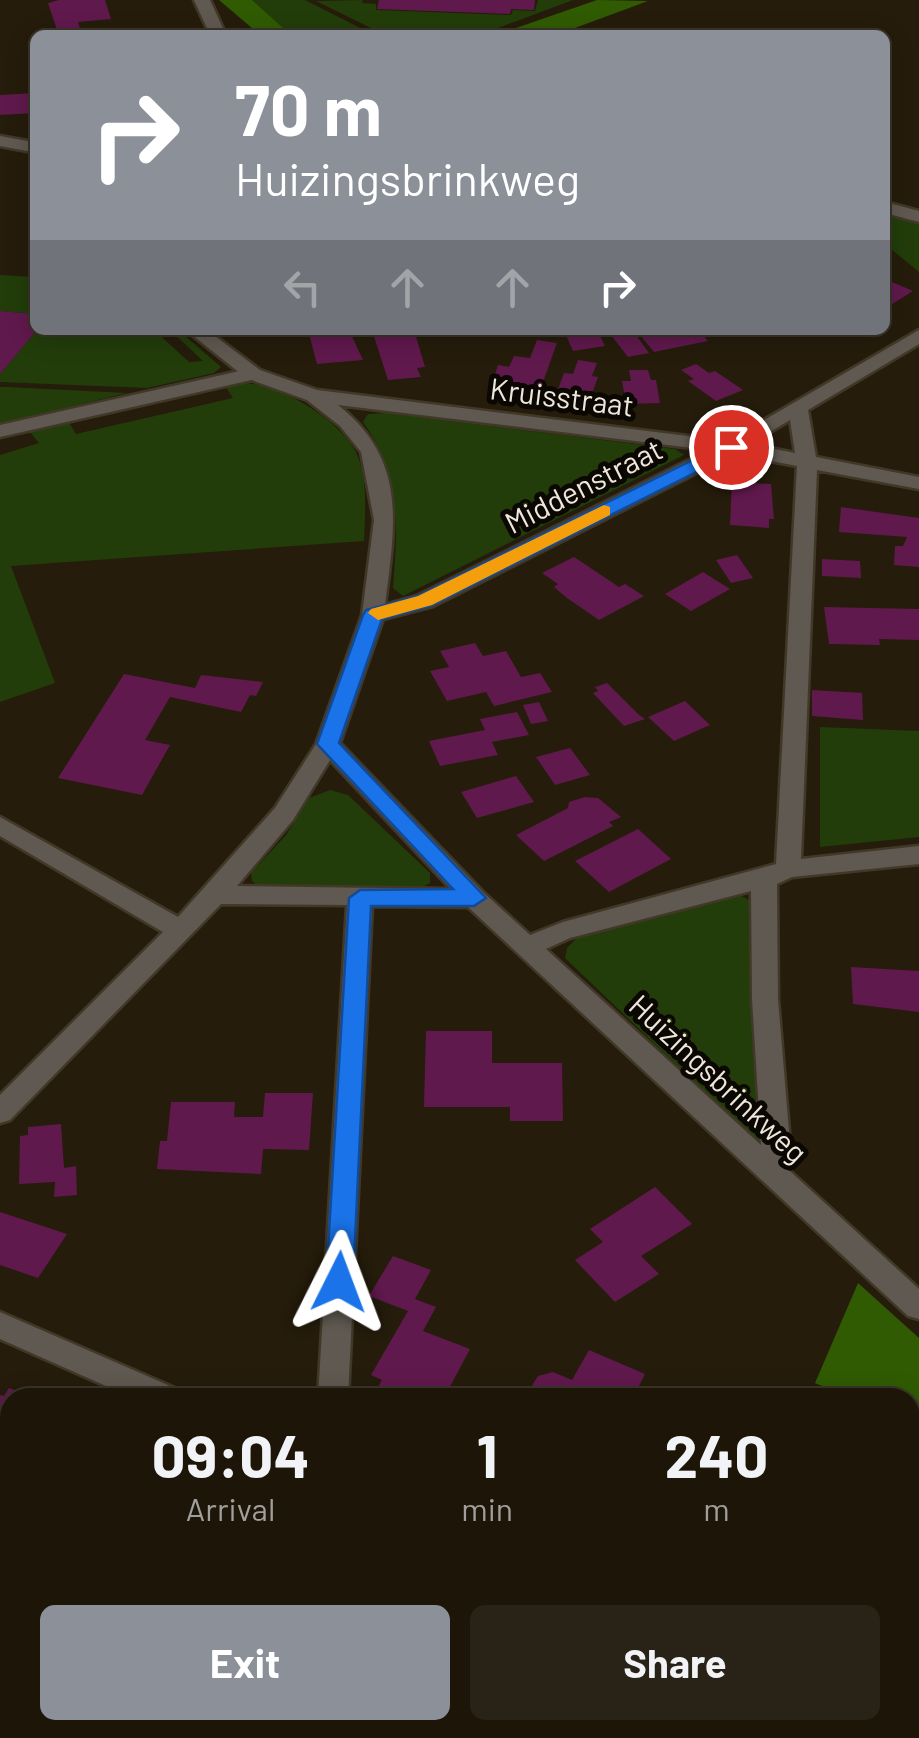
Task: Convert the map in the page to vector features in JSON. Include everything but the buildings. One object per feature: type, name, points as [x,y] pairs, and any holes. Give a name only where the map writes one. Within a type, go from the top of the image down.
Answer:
[{"type":"street","points":[[202,0],[216,30]]},
{"type":"street","points":[[890,208],[919,217]]},
{"type":"street","points":[[0,1112],[215,896],[284,814],[328,744],[373,615],[385,520],[371,451],[347,422],[314,396],[253,374],[202,335]]},
{"type":"street","name":"Middenstraat","points":[[373,615],[425,600],[731,447],[919,336]]},
{"type":"street","points":[[0,431],[253,374]]},
{"type":"street","name":"Kruisstraat","points":[[314,396],[731,447],[919,483]]},
{"type":"street","points":[[765,1164],[776,1143],[766,999],[807,462],[798,408]]},
{"type":"street","name":"Huizingsbrinkweg","points":[[328,744],[474,898],[919,1307]]},
{"type":"street","points":[[0,825],[181,931]]},
{"type":"street","points":[[528,946],[563,932],[776,874],[919,855]]},
{"type":"street","points":[[215,896],[474,898]]},
{"type":"street","points":[[334,1388],[360,898]]},
{"type":"street","points":[[0,1325],[143,1388]]},
{"type":"green space","points":[[219,0],[252,0],[285,30],[254,30]]},
{"type":"green space","points":[[252,0],[305,0],[364,30],[285,30]]},
{"type":"green space","points":[[363,0],[362,3],[376,4],[376,10],[511,15],[513,10],[535,11],[538,0],[573,0],[492,30],[371,28],[316,1]]},
{"type":"green space","points":[[597,0],[648,1],[570,30],[510,30]]},
{"type":"green space","points":[[890,211],[919,219],[919,272],[890,248]]},
{"type":"green space","points":[[0,275],[30,277],[30,314],[0,311]]},
{"type":"green space","points":[[33,335],[159,335],[189,362],[203,361],[175,335],[184,335],[221,367],[214,373],[147,388],[0,382],[0,374]]},
{"type":"green space","points":[[246,383],[275,390],[305,404],[333,424],[353,447],[364,480],[364,541],[11,566],[55,683],[0,702],[0,455],[39,443],[29,431],[68,421],[76,434],[233,398],[225,386]]},
{"type":"green space","points":[[0,387],[6,387],[127,393],[0,424]]},
{"type":"green space","points":[[386,413],[675,449],[684,455],[403,596],[393,588],[396,522],[391,481],[363,422],[368,414]]},
{"type":"green space","points":[[820,727],[919,731],[919,837],[820,847]]},
{"type":"green space","points":[[330,790],[348,795],[430,873],[430,883],[417,890],[260,888],[252,881],[251,873],[286,835],[309,798]]},
{"type":"green space","points":[[736,893],[755,907],[752,1013],[764,1142],[755,1140],[565,958],[567,948],[578,937]]},
{"type":"green space","points":[[858,1283],[919,1338],[919,1388],[821,1388],[815,1383]]},
{"type":"slow traffic","points":[[378,613],[425,600],[604,511]]},
{"type":"route","points":[[339,1282],[360,898],[474,898],[328,744],[373,615],[425,600],[731,447]]}]
